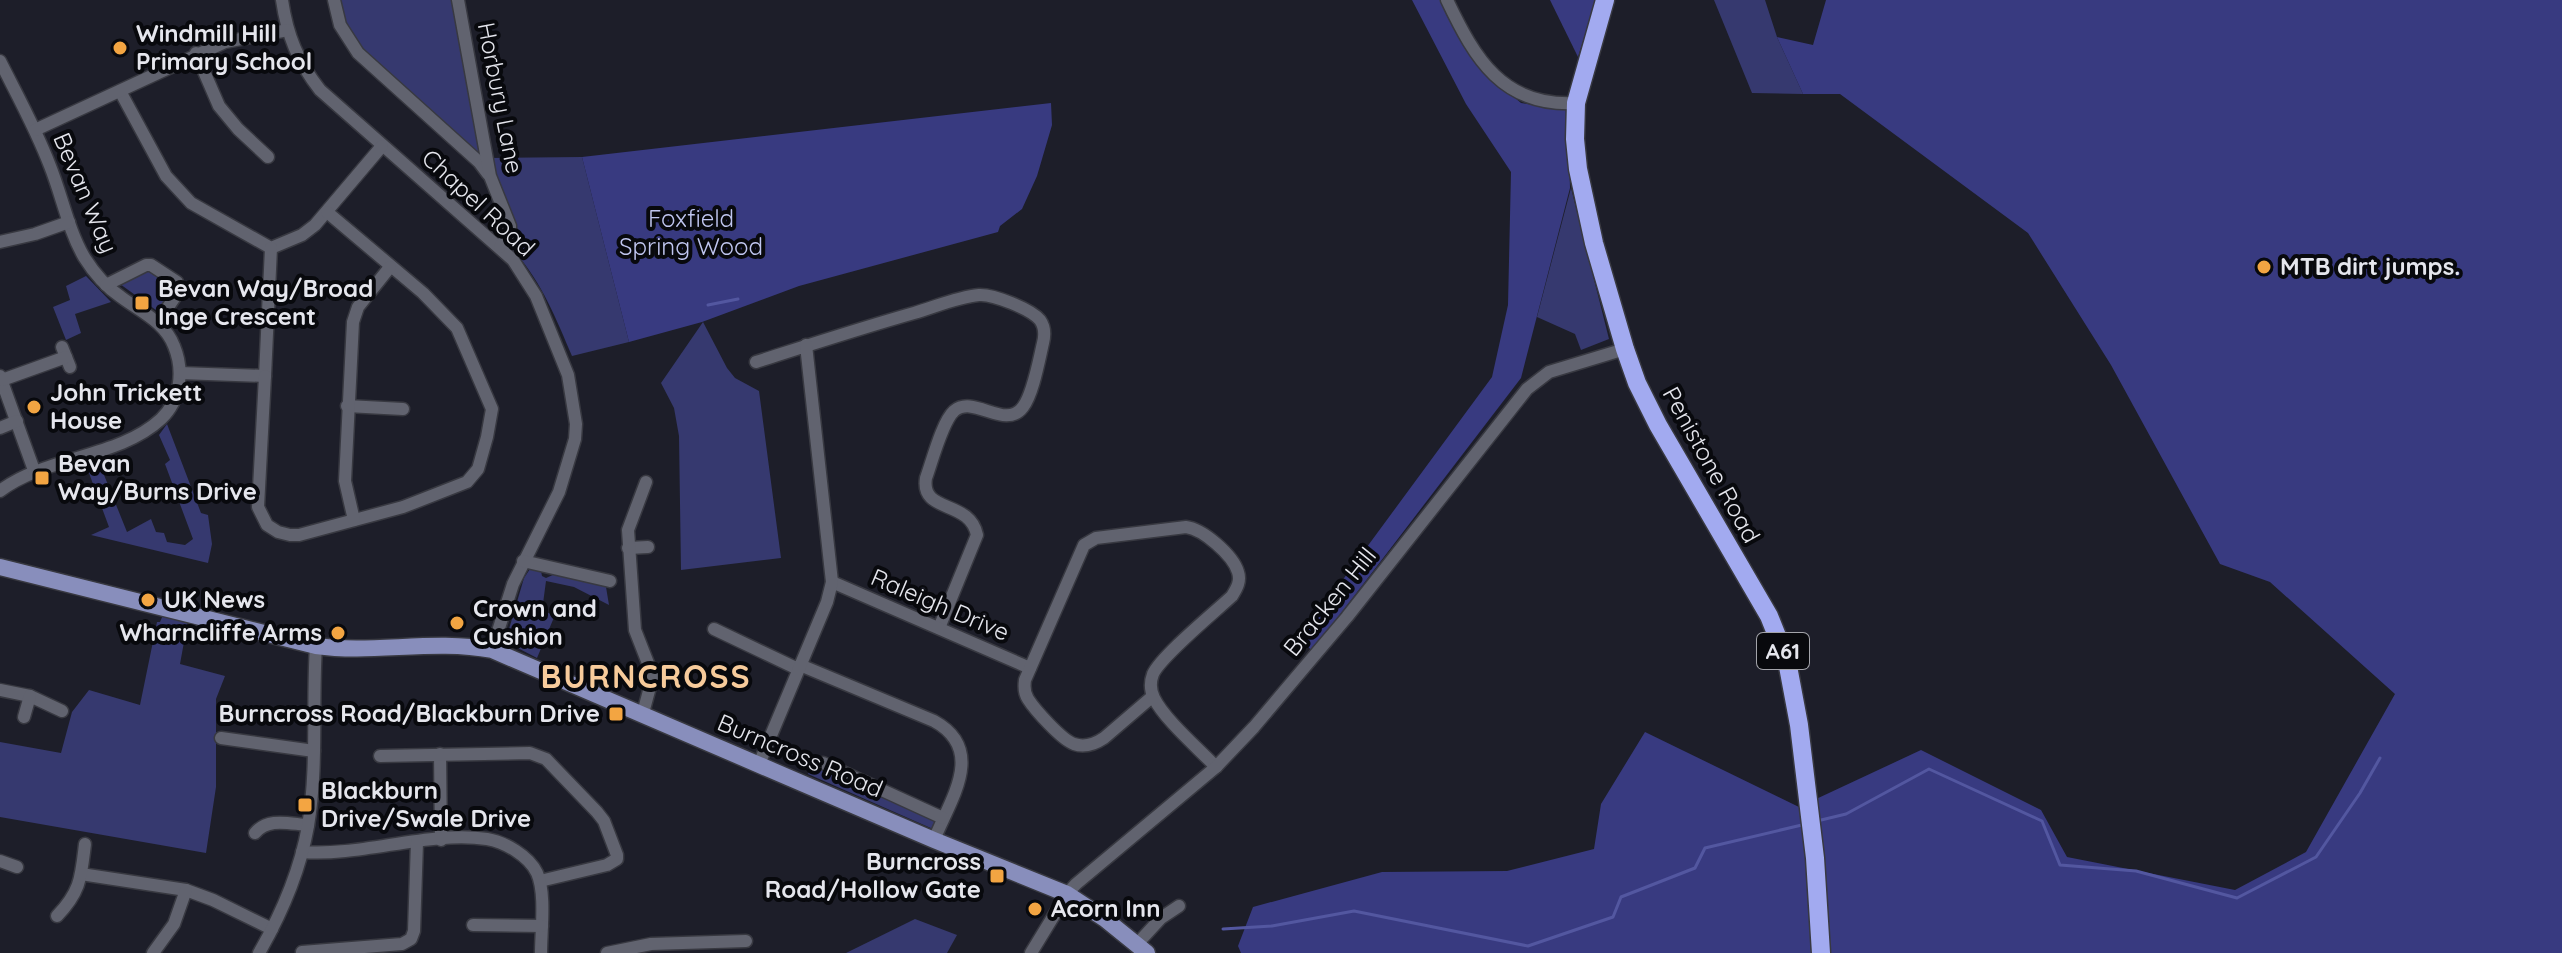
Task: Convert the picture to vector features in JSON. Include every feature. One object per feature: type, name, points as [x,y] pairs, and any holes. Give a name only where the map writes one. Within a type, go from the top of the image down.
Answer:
[{"type":"highway","name":"Penistone Road","points":[[1605,0],[1576,103],[1578,169],[1594,243],[1637,383],[1658,425],[1769,616],[1787,661],[1799,725],[1817,874],[1821,953]]},
{"type":"main road","name":"Burncross Road","points":[[0,567],[316,646],[347,649],[453,646],[492,650],[1067,894],[1143,948]]},
{"type":"street","name":"Chapel Road","points":[[282,0],[298,59],[320,90],[500,247],[525,278],[568,375],[576,424],[572,455],[559,492],[523,561],[492,650]]},
{"type":"street","points":[[334,0],[340,25],[358,53],[479,162],[490,176]]},
{"type":"street","name":"Horbury Lane","points":[[458,0],[490,176],[510,226],[510,232],[500,247]]},
{"type":"street","points":[[1447,0],[1481,62],[1520,95],[1554,104],[1576,103]]},
{"type":"street","points":[[35,130],[196,53],[240,38],[288,30]]},
{"type":"street","points":[[196,53],[219,106],[238,129],[266,149]]},
{"type":"street","name":"Bevan Way","points":[[0,61],[35,130],[84,257],[106,285],[158,322],[174,343],[180,373]]},
{"type":"street","points":[[120,91],[166,176],[191,203],[271,248]]},
{"type":"street","points":[[271,248],[302,235],[327,212],[382,146]]},
{"type":"street","points":[[271,248],[257,497],[261,518],[278,532],[299,535],[403,507],[467,482],[481,463],[491,416],[489,399],[457,328],[431,301],[327,212]]},
{"type":"street","points":[[0,242],[69,222]]},
{"type":"street","points":[[106,285],[146,265],[151,265],[177,282],[179,291],[158,322]]},
{"type":"street","points":[[354,520],[345,481],[354,315],[390,267]]},
{"type":"street","points":[[756,362],[976,295],[997,297],[1038,317],[1044,330],[1042,346],[1024,406],[1019,412],[1004,416],[966,406],[953,412],[926,478],[925,486],[931,499],[968,516],[977,535],[939,628]]},
{"type":"street","points":[[759,764],[827,602],[832,582],[806,345]]},
{"type":"street","name":"Bracken Hill","points":[[1031,953],[1067,894],[1216,767],[1254,727],[1347,617],[1527,389],[1549,372],[1625,349]]},
{"type":"street","points":[[35,473],[1,378],[66,357]]},
{"type":"street","points":[[0,491],[35,473],[148,429],[168,412],[174,402],[180,373],[265,376]]},
{"type":"street","points":[[347,406],[403,409]]},
{"type":"street","points":[[0,428],[17,421]]},
{"type":"street","points":[[643,713],[653,676],[635,630],[628,548],[629,522],[646,482]]},
{"type":"street","points":[[1153,696],[1097,743],[1083,746],[1066,740],[1029,700],[1024,688],[1084,545],[1096,538],[1193,528],[1208,536],[1235,566],[1239,581],[1232,596],[1158,666],[1150,681],[1153,696],[1165,713],[1216,767]]},
{"type":"street","points":[[628,548],[648,547]]},
{"type":"street","points":[[523,561],[610,578],[611,595]]},
{"type":"street","name":"Raleigh Drive","points":[[832,582],[1030,668]]},
{"type":"street","points":[[714,629],[945,727],[959,748],[963,771],[934,840]]},
{"type":"street","points":[[259,953],[289,891],[308,825],[314,751],[316,646]]},
{"type":"street","points":[[0,690],[30,696],[62,711]]},
{"type":"street","points":[[24,717],[30,696]]},
{"type":"street","points":[[221,738],[235,747],[314,751]]},
{"type":"street","points":[[380,756],[530,753],[546,759],[601,817],[617,855],[614,863],[540,881]]},
{"type":"street","points":[[440,754],[441,840]]},
{"type":"street","points":[[823,763],[943,818]]},
{"type":"street","points":[[255,833],[271,823],[308,825]]},
{"type":"street","points":[[302,852],[325,853],[484,838],[505,845],[531,864],[540,881],[541,953]]},
{"type":"street","points":[[310,936],[306,952],[402,944],[411,939],[414,931],[417,842]]},
{"type":"street","points":[[59,908],[72,900],[81,874],[85,844]]},
{"type":"street","points":[[0,861],[17,867]]},
{"type":"street","points":[[81,874],[186,890],[272,929]]},
{"type":"street","points":[[155,945],[174,924],[186,890]]},
{"type":"street","points":[[1143,948],[1161,918],[1179,906]]},
{"type":"street","points":[[473,925],[490,932],[542,926]]},
{"type":"street","points":[[607,953],[665,943],[746,941]]},
{"type":"shaded area","points":[[338,0],[454,0],[480,157],[364,54],[347,28]]},
{"type":"shaded area","points":[[1714,0],[1765,0],[1777,37],[1803,94],[1752,93]]},
{"type":"shaded area","points":[[582,157],[629,342],[572,356],[538,285],[510,247],[519,233],[490,158]]},
{"type":"shaded area","points":[[1571,188],[1609,339],[1581,350],[1575,334],[1537,317]]},
{"type":"shaded area","points":[[147,268],[175,284],[176,290],[160,313],[120,284]]},
{"type":"shaded area","points":[[86,276],[111,302],[75,314],[81,333],[66,340],[53,307],[70,300],[66,286]]},
{"type":"shaded area","points":[[703,322],[735,378],[759,391],[781,558],[681,570],[679,436],[674,408],[661,383]]},
{"type":"shaded area","points":[[167,424],[201,513],[208,515],[212,544],[208,563],[91,535],[109,527],[86,465],[98,460],[127,532],[151,519],[156,532],[164,533],[167,542],[185,545],[193,539],[165,464],[170,460],[159,435]]},
{"type":"shaded area","points":[[532,566],[546,578],[555,574],[602,584],[606,587],[609,605],[574,587],[546,581],[542,611],[555,615],[537,658],[510,644],[507,636],[524,578]]},
{"type":"shaded area","points":[[163,615],[188,620],[180,664],[225,676],[216,699],[216,787],[206,853],[0,817],[0,742],[61,753],[72,712],[89,690],[140,705],[157,622]]},
{"type":"shaded area","points":[[813,764],[933,819],[933,829],[808,774]]},
{"type":"shaded area","points":[[915,919],[957,935],[947,953],[846,953]]},
{"type":"green space","points":[[1412,0],[1441,0],[1451,23],[1479,67],[1521,103],[1568,110],[1570,188],[1521,378],[1312,651],[1300,638],[1492,377],[1508,305],[1511,172],[1466,104]]},
{"type":"green space","points":[[1550,0],[1596,0],[1578,57]]},
{"type":"green space","points":[[1826,0],[2562,0],[2562,953],[1241,953],[1238,946],[1253,907],[1382,872],[1507,871],[1594,849],[1601,804],[1645,732],[1799,807],[1921,750],[2041,810],[2067,857],[2235,890],[2306,852],[2395,694],[2270,582],[2220,564],[2111,365],[2028,233],[1840,94],[1803,94],[1777,37],[1813,45]]},
{"type":"green space","name":"Foxfield Spring Wood","points":[[1051,103],[1052,125],[1037,176],[1022,209],[1000,226],[998,232],[799,286],[702,322],[629,342],[582,157]]},
{"type":"waterway","points":[[708,305],[738,299]]},
{"type":"waterway","points":[[1817,821],[1846,814],[1929,769],[2042,821],[2060,865],[2136,871],[2237,898],[2316,857],[2380,758]]},
{"type":"waterway","points":[[1223,929],[1272,926],[1354,911],[1528,946],[1613,917],[1621,897],[1695,868],[1705,848],[1806,824]]},
{"type":"place","name":"Windmill Hill Primary School","points":[[120,48]]},
{"type":"place","name":"MTB dirt jumps.","points":[[2264,267]]},
{"type":"place","name":"Bevan Way/Broad Inge Crescent","points":[[142,303]]},
{"type":"place","name":"John Trickett House","points":[[34,407]]},
{"type":"place","name":"Bevan Way/Burns Drive","points":[[42,478]]},
{"type":"place","name":"UK News","points":[[148,600]]},
{"type":"place","name":"Crown and Cushion","points":[[457,623]]},
{"type":"place","name":"Wharncliffe Arms","points":[[338,633]]},
{"type":"place","name":"Burncross Road/Blackburn Drive","points":[[616,714]]},
{"type":"place","name":"Blackburn Drive/Swale Drive","points":[[305,805]]},
{"type":"place","name":"Burncross Road/Hollow Gate","points":[[997,876]]},
{"type":"place","name":"Acorn Inn","points":[[1035,909]]},
{"type":"district","name":"BURNCROSS","points":[[646,677]]}]
